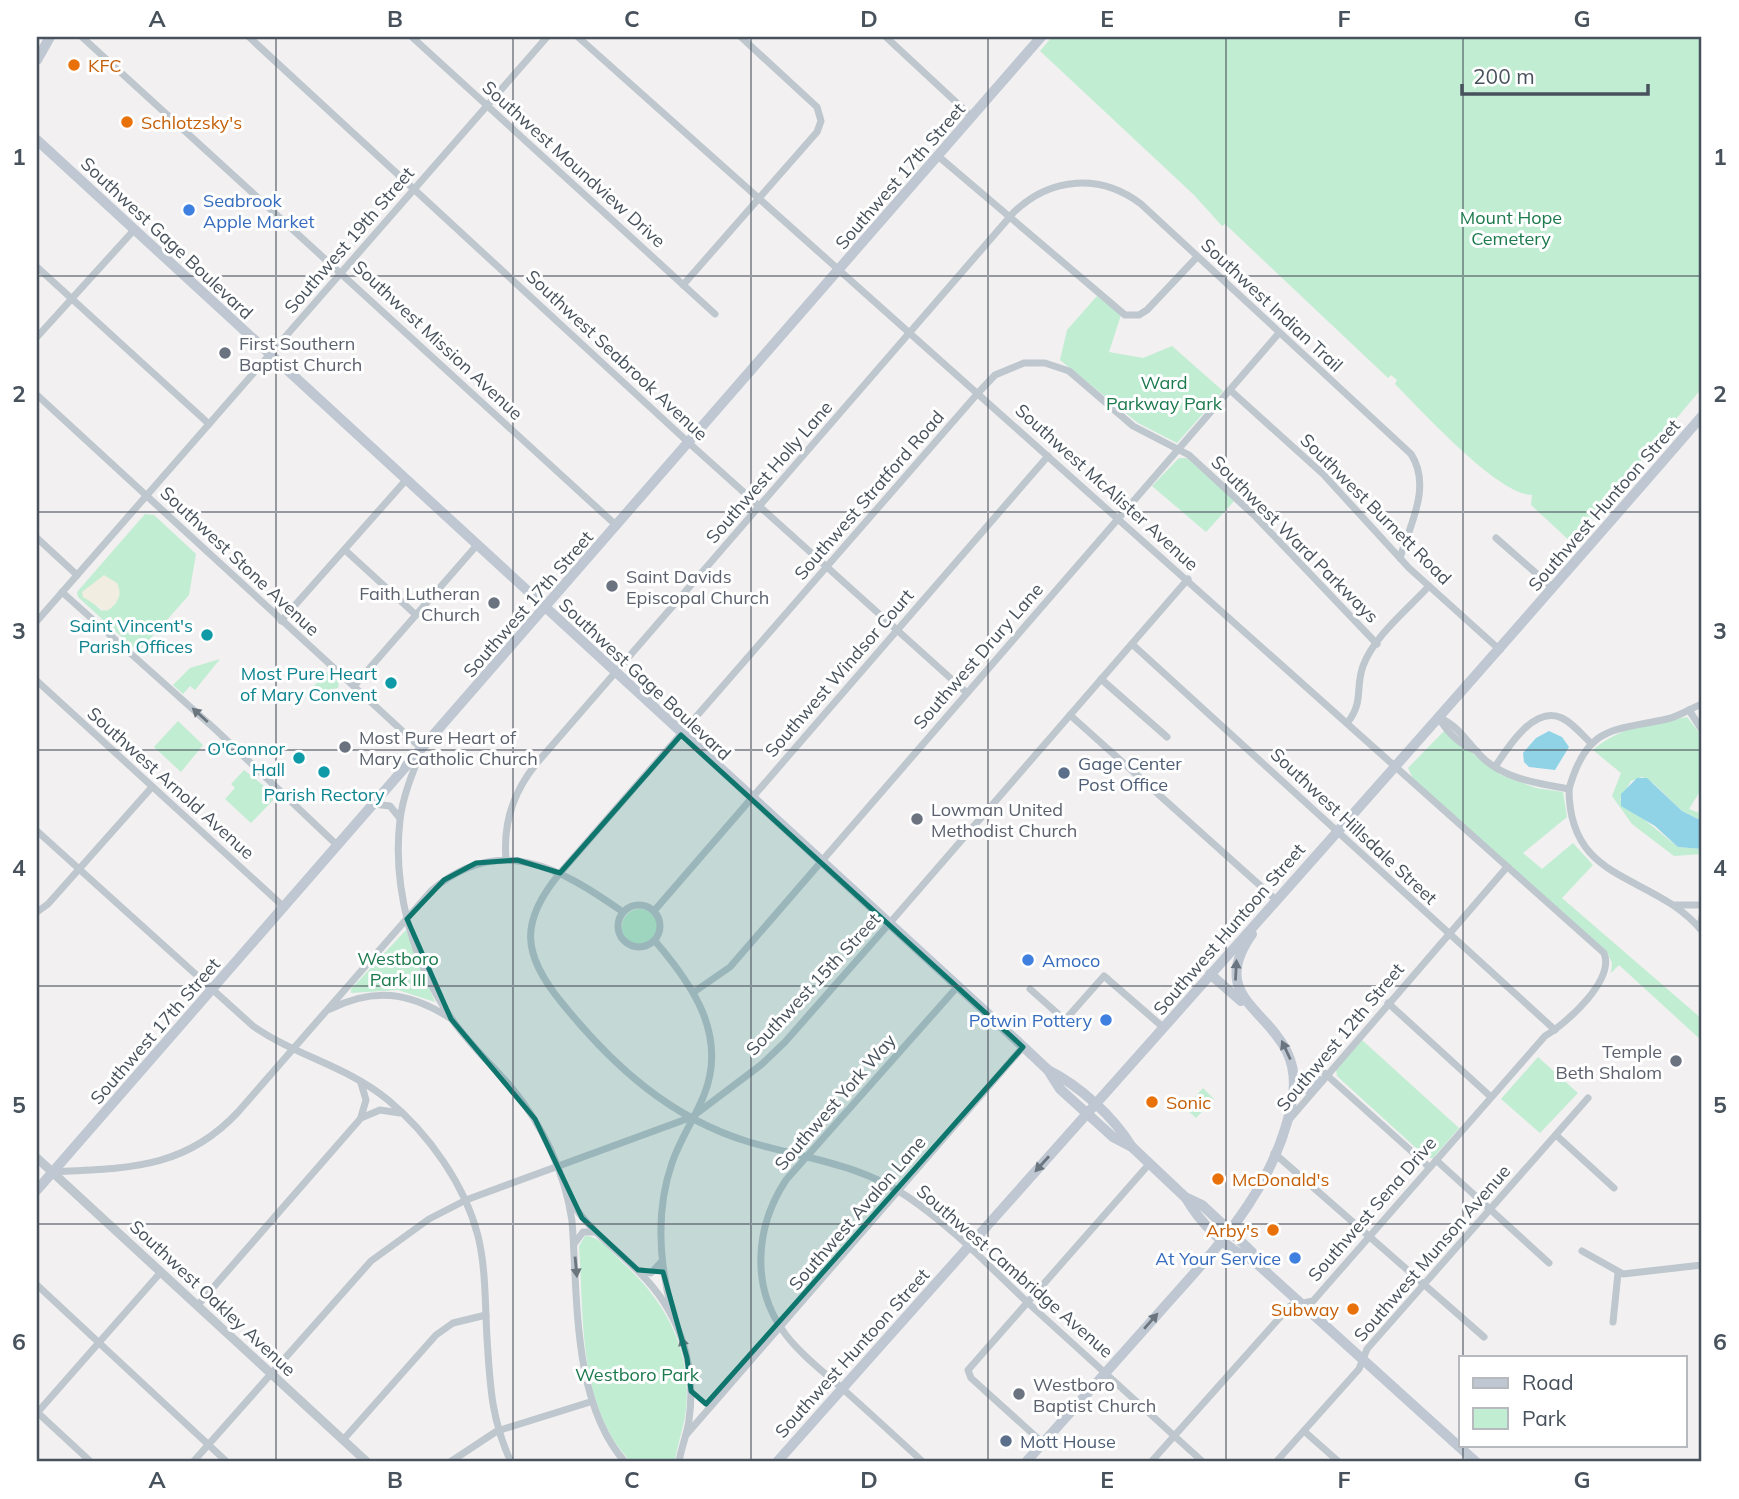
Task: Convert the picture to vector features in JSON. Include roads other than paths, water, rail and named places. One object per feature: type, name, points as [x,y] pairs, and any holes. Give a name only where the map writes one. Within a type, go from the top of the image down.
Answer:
[{"type":"main road","points":[[37,60],[40,47],[50,37]]},
{"type":"main road","name":"Southwest 17th Street","points":[[37,1190],[972,117],[1035,39]]},
{"type":"main road","name":"Southwest Gage Boulevard","points":[[37,140],[820,863],[958,986],[1048,1070],[1060,1089],[1091,1109],[1113,1137],[1132,1147],[1185,1197],[1202,1205],[1228,1236],[1252,1252],[1254,1261],[1476,1462]]},
{"type":"main road","name":"Southwest Huntoon Street","points":[[780,1461],[1336,830],[1500,650],[1702,416]]},
{"type":"main road","points":[[1263,913],[1262,921],[1239,953],[1235,973],[1243,998],[1269,1024],[1290,1056],[1294,1077],[1292,1102],[1284,1127]]},
{"type":"main road","points":[[1210,974],[1269,1024]]},
{"type":"main road","points":[[1294,1077],[1305,1089],[1322,1075]]},
{"type":"main road","name":"Southwest 12th Street","points":[[1026,1462],[1228,1236],[1243,1216],[1284,1127]]},
{"type":"street","name":"Southwest Mission Avenue","points":[[82,37],[617,526]]},
{"type":"street","name":"Southwest Seabrook Avenue","points":[[249,37],[689,443],[967,693]]},
{"type":"street","name":"Southwest Moundview Drive","points":[[412,37],[715,314]]},
{"type":"street","name":"Southwest 19th Street","points":[[37,621],[547,37]]},
{"type":"street","name":"Southwest McAlister Avenue","points":[[579,37],[1348,722],[1393,766],[1604,953],[1608,965]]},
{"type":"street","points":[[683,285],[819,129],[821,121],[817,107],[741,37]]},
{"type":"street","points":[[886,37],[972,117]]},
{"type":"street","points":[[938,156],[1121,313],[1130,316],[1147,310],[1197,257]]},
{"type":"street","name":"Southwest Indian Trail","points":[[1010,217],[1028,199],[1057,185],[1082,182],[1106,185],[1141,204],[1416,461],[1422,488],[1400,558]]},
{"type":"street","name":"Southwest Holly Lane","points":[[506,859],[509,817],[526,777],[1010,217]]},
{"type":"street","points":[[37,337],[134,230]]},
{"type":"street","points":[[37,267],[209,424]]},
{"type":"street","name":"Southwest Drury Lane","points":[[694,992],[730,967],[1279,332]]},
{"type":"street","name":"Southwest Ward Parkways","points":[[978,393],[992,378],[1014,366],[1035,362],[1052,365],[1078,377],[1143,433],[1189,456],[1255,516],[1377,644]]},
{"type":"street","name":"Southwest Burnett Road","points":[[1230,390],[1323,474],[1400,558],[1500,650]]},
{"type":"street","name":"Southwest Stratford Road","points":[[898,1190],[872,1176],[725,1134],[666,1104],[621,1069],[582,1028],[538,971],[531,949],[531,922],[537,904],[560,873],[978,393]]},
{"type":"street","name":"Southwest Stone Avenue","points":[[37,395],[422,749]]},
{"type":"street","name":"Southwest Windsor Court","points":[[653,911],[1048,456]]},
{"type":"street","points":[[281,621],[405,480]]},
{"type":"street","points":[[37,538],[77,575]]},
{"type":"street","points":[[1496,538],[1553,588]]},
{"type":"street","points":[[354,686],[477,545]]},
{"type":"street","points":[[345,550],[416,615]]},
{"type":"street","name":"Southwest 15th Street","points":[[194,1462],[371,1261],[429,1219],[466,1200],[692,1117],[743,1080],[785,1042],[1188,579]]},
{"type":"street","points":[[1348,722],[1359,704],[1363,665],[1377,644],[1429,586]]},
{"type":"street","points":[[62,592],[216,730],[338,846]]},
{"type":"street","name":"Southwest Hillsdale Street","points":[[1132,644],[1555,1030]]},
{"type":"street","points":[[1101,679],[1167,737]]},
{"type":"street","name":"Southwest Arnold Avenue","points":[[37,681],[285,907]]},
{"type":"street","points":[[1701,929],[1673,905],[1607,869],[1591,856],[1574,828],[1569,789],[1578,762],[1592,744],[1618,727],[1667,719],[1702,704]]},
{"type":"street","points":[[1689,710],[1702,730]]},
{"type":"street","points":[[1070,715],[1275,899]]},
{"type":"street","points":[[1495,767],[1523,732],[1542,717],[1555,716],[1567,721],[1592,744]]},
{"type":"street","points":[[1438,717],[1445,729],[1495,767],[1522,779],[1569,789]]},
{"type":"street","points":[[422,749],[400,819],[399,866],[408,919],[424,965],[451,1018],[525,1105],[558,1167],[569,1199],[590,1402],[606,1437],[625,1462]]},
{"type":"street","points":[[37,912],[48,904],[152,787]]},
{"type":"street","points":[[374,804],[390,806],[400,819]]},
{"type":"street","points":[[37,831],[253,1026],[356,1077],[403,1114],[423,1134],[466,1200],[478,1239],[486,1315],[491,1408],[511,1462]]},
{"type":"street","points":[[52,1172],[141,1166],[190,1150],[229,1121],[431,891],[454,873],[476,863],[506,859],[533,862],[560,873],[623,912]]},
{"type":"street","name":"Southwest 12th Street","points":[[1284,1127],[1322,1075],[1507,867]]},
{"type":"street","points":[[640,905],[653,911],[660,928],[655,941],[642,947],[625,942],[618,927],[623,912],[640,905]]},
{"type":"street","points":[[1673,905],[1702,905]]},
{"type":"street","points":[[1701,929],[1702,916]]},
{"type":"street","points":[[655,941],[694,992],[706,1018],[712,1058],[704,1097],[671,1163],[660,1235],[662,1261],[672,1311],[687,1358],[691,1391],[686,1435],[679,1462]]},
{"type":"street","name":"Southwest Sena Drive","points":[[1151,1462],[1290,1306],[1313,1301],[1545,1036],[1555,1030],[1601,984],[1608,965]]},
{"type":"street","points":[[1030,989],[1065,1020],[1104,976],[1164,1028]]},
{"type":"street","name":"Southwest York Way","points":[[923,1462],[798,1349],[779,1326],[768,1302],[761,1275],[762,1232],[778,1193],[958,986]]},
{"type":"street","points":[[326,1010],[357,997],[391,993],[423,1001],[451,1018]]},
{"type":"street","points":[[1388,1003],[1491,1097]]},
{"type":"street","name":"Southwest Avalon Lane","points":[[686,1435],[714,1399],[1023,1047]]},
{"type":"street","points":[[1322,1075],[1429,1167]]},
{"type":"street","points":[[197,1306],[361,1118],[365,1110],[366,1092],[356,1077]]},
{"type":"street","name":"Southwest Munson Avenue","points":[[1276,1462],[1359,1369],[1367,1349],[1588,1098]]},
{"type":"street","points":[[361,1118],[380,1110],[403,1114]]},
{"type":"street","points":[[1556,1135],[1614,1188]]},
{"type":"street","points":[[1274,1153],[1483,1337]]},
{"type":"street","name":"Southwest Oakley Avenue","points":[[37,1158],[367,1462]]},
{"type":"street","points":[[1436,1160],[1549,1263]]},
{"type":"street","points":[[1043,1443],[967,1372],[1150,1164]]},
{"type":"street","name":"Southwest Cambridge Avenue","points":[[898,1190],[968,1247],[1203,1462]]},
{"type":"street","points":[[569,1199],[595,1232],[638,1270],[672,1311]]},
{"type":"street","points":[[574,1244],[583,1232],[595,1232]]},
{"type":"street","points":[[1582,1251],[1618,1273],[1702,1265]]},
{"type":"street","points":[[638,1270],[654,1271],[662,1261]]},
{"type":"street","points":[[91,1462],[37,1413],[161,1272]]},
{"type":"street","points":[[1613,1322],[1618,1273]]},
{"type":"street","points":[[37,1285],[227,1462]]},
{"type":"street","points":[[343,1440],[436,1335],[453,1323],[486,1315]]},
{"type":"street","points":[[691,1391],[699,1403],[714,1399]]},
{"type":"street","points":[[450,1462],[498,1432],[590,1402]]},
{"type":"street","points":[[1304,1431],[1339,1462]]},
{"type":"water","points":[[1549,731],[1562,737],[1569,747],[1555,770],[1529,767],[1524,762],[1523,753],[1536,738]]},
{"type":"water","points":[[1637,778],[1647,778],[1682,811],[1702,821],[1702,849],[1678,847],[1655,826],[1621,806],[1621,794]]},
{"type":"place","name":"KFC","points":[[74,65]]},
{"type":"place","name":"Schlotzsky's","points":[[127,122]]},
{"type":"place","name":"Seabrook Apple Market","points":[[189,210]]},
{"type":"place","name":"First Southern Baptist Church","points":[[225,353]]},
{"type":"place","name":"Saint Davids Episcopal Church","points":[[612,586]]},
{"type":"place","name":"Faith Lutheran Church","points":[[494,603]]},
{"type":"place","name":"Saint Vincent's Parish Offices","points":[[207,635]]},
{"type":"place","name":"Most Pure Heart of Mary Convent","points":[[391,683]]},
{"type":"place","name":"Most Pure Heart of Mary Catholic Church","points":[[345,747]]},
{"type":"place","name":"O'Connor Hall","points":[[299,758]]},
{"type":"place","name":"Parish Rectory","points":[[324,772]]},
{"type":"place","name":"Gage Center Post Office","points":[[1064,773]]},
{"type":"place","name":"Lowman United Methodist Church","points":[[917,819]]},
{"type":"place","name":"Amoco","points":[[1028,960]]},
{"type":"place","name":"Potwin Pottery","points":[[1106,1020]]},
{"type":"place","name":"Temple Beth Shalom","points":[[1676,1061]]},
{"type":"place","name":"Sonic","points":[[1152,1102]]},
{"type":"place","name":"McDonald's","points":[[1218,1179]]},
{"type":"place","name":"Arby's","points":[[1273,1230]]},
{"type":"place","name":"At Your Service","points":[[1295,1258]]},
{"type":"place","name":"Subway","points":[[1353,1309]]},
{"type":"place","name":"Westboro Baptist Church","points":[[1019,1394]]},
{"type":"place","name":"Mott House","points":[[1006,1441]]},
{"type":"park label","name":"Mount Hope Cemetery","points":[[1511,227]]},
{"type":"park label","name":"Ward Parkway Park","points":[[1164,392]]},
{"type":"park label","name":"Westboro Park III","points":[[398,968]]},
{"type":"park label","name":"Westboro Park","points":[[637,1374]]}]
